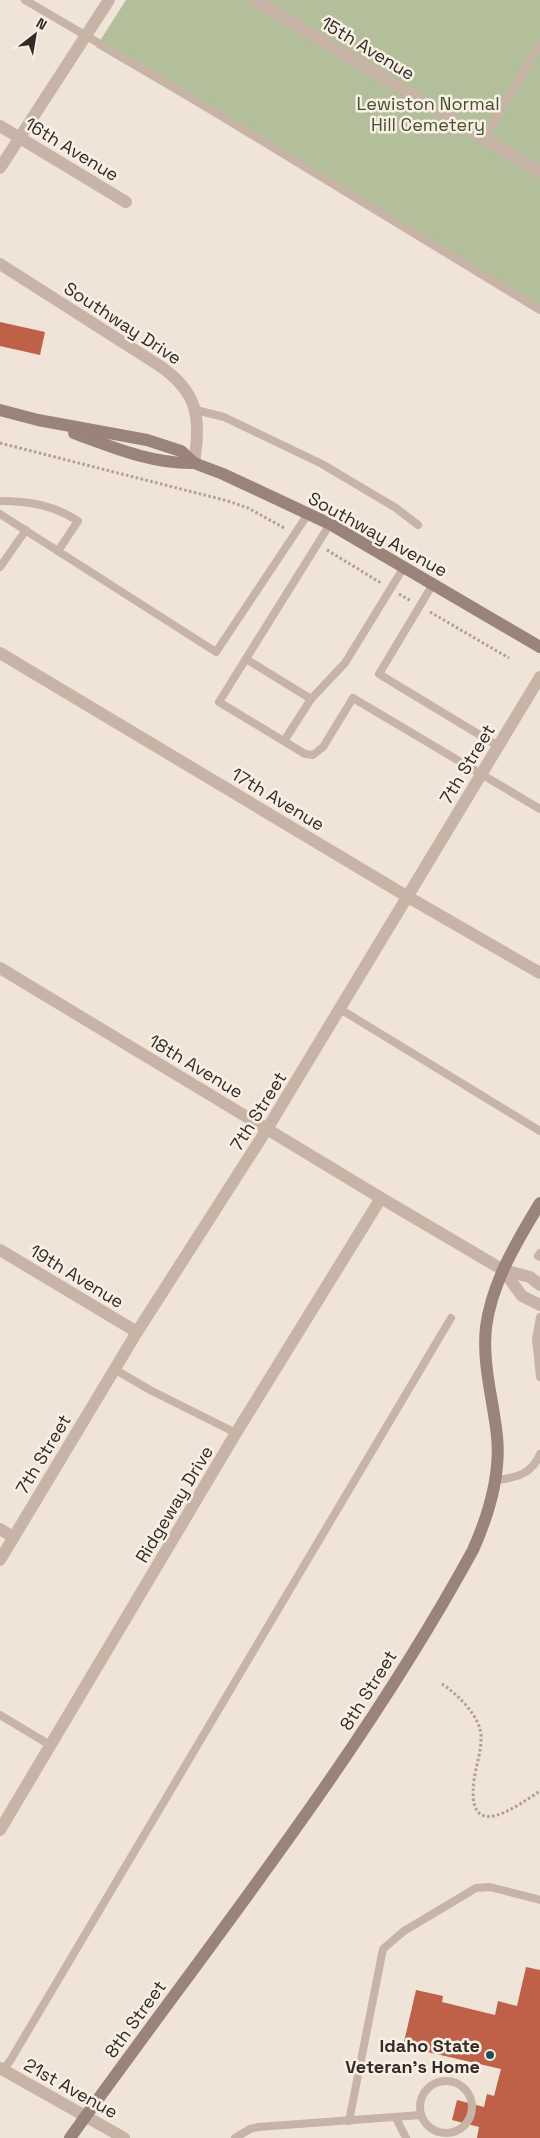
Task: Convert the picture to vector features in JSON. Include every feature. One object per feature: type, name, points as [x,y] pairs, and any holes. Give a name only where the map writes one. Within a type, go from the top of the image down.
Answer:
[{"type":"main road","name":"Southway Avenue","points":[[0,410],[38,420],[172,464],[194,463],[330,524],[540,647]]},
{"type":"main road","name":"8th Street","points":[[70,2138],[321,1794],[369,1724],[473,1550],[482,1529],[496,1480],[497,1437],[487,1376],[486,1341],[488,1315],[503,1270],[538,1209]]},
{"type":"street","points":[[0,168],[109,0]]},
{"type":"street","name":"15th Avenue","points":[[255,0],[540,172]]},
{"type":"street","name":"16th Avenue","points":[[0,126],[126,202]]},
{"type":"street","name":"Southway Drive","points":[[0,264],[171,373],[191,396],[196,410],[198,439],[194,463]]},
{"type":"street","name":"17th Avenue","points":[[0,653],[408,898],[540,973]]},
{"type":"street","name":"7th Street","points":[[0,1560],[137,1332],[268,1130],[540,677]]},
{"type":"street","name":"18th Avenue","points":[[0,968],[503,1270],[530,1277],[540,1285]]},
{"type":"street","name":"Ridgeway Drive","points":[[0,1830],[236,1433],[381,1198]]},
{"type":"street","name":"19th Avenue","points":[[0,1250],[137,1332]]},
{"type":"street","name":"18th Avenue","points":[[503,1270],[522,1296],[540,1305]]},
{"type":"street","points":[[0,1529],[13,1537]]},
{"type":"street","name":"21st Avenue","points":[[2,2069],[124,2138]]},
{"type":"lane","points":[[25,0],[540,310]]},
{"type":"lane","points":[[484,138],[540,44]]},
{"type":"lane","points":[[196,410],[224,417],[322,464],[371,492],[418,525]]},
{"type":"lane","points":[[0,501],[23,502],[51,507],[78,520],[58,551]]},
{"type":"lane","points":[[0,514],[216,652],[308,514]]},
{"type":"lane","points":[[330,524],[219,702],[305,754],[313,755],[323,747],[353,698],[540,809]]},
{"type":"lane","points":[[0,568],[26,530]]},
{"type":"lane","points":[[284,741],[311,699],[345,663],[404,567]]},
{"type":"lane","points":[[432,584],[380,674],[498,746]]},
{"type":"lane","points":[[246,659],[311,699]]},
{"type":"lane","points":[[340,1009],[540,1132]]},
{"type":"lane","points":[[540,1253],[538,1256],[540,1257]]},
{"type":"lane","points":[[540,1317],[538,1341],[540,1377]]},
{"type":"lane","points":[[2,2069],[10,2062],[451,1318]]},
{"type":"lane","points":[[114,1370],[236,1433]]},
{"type":"lane","points":[[496,1480],[513,1478],[526,1473],[532,1468],[540,1454]]},
{"type":"lane","points":[[0,1715],[50,1745]]},
{"type":"lane","points":[[349,2121],[383,1949],[404,1930],[476,1888],[490,1887],[540,1900]]},
{"type":"lane","points":[[441,2081],[454,2082],[469,2094],[472,2113],[470,2120],[460,2130],[440,2133],[434,2131],[424,2122],[421,2116],[422,2096],[430,2086],[441,2081]]},
{"type":"lane","points":[[235,2138],[250,2129],[258,2127],[421,2116]]},
{"type":"lane","points":[[396,2118],[406,2138]]},
{"type":"path","points":[[0,443],[228,501],[248,508],[286,529]]},
{"type":"path","points":[[442,1684],[474,1716],[481,1732],[473,1794],[473,1804],[478,1812],[488,1817],[500,1815],[540,1791]]},
{"type":"green space","name":"Lewiston Normal Hill Cemetery","points":[[126,0],[540,0],[540,307],[96,47]]},
{"type":"building","points":[[0,322],[45,332],[40,355],[0,346]]},
{"type":"building","name":"Idaho State Veteran's Home","points":[[526,1967],[540,1970],[540,2138],[477,2138],[479,2127],[452,2120],[457,2100],[484,2107],[487,2094],[494,2096],[501,2069],[406,2047],[407,2043],[404,2042],[416,1990],[443,1996],[442,2002],[495,2015],[498,2001],[517,2006]]},
{"type":"place","name":"Idaho State Veteran's Home","points":[[490,2055]]}]
